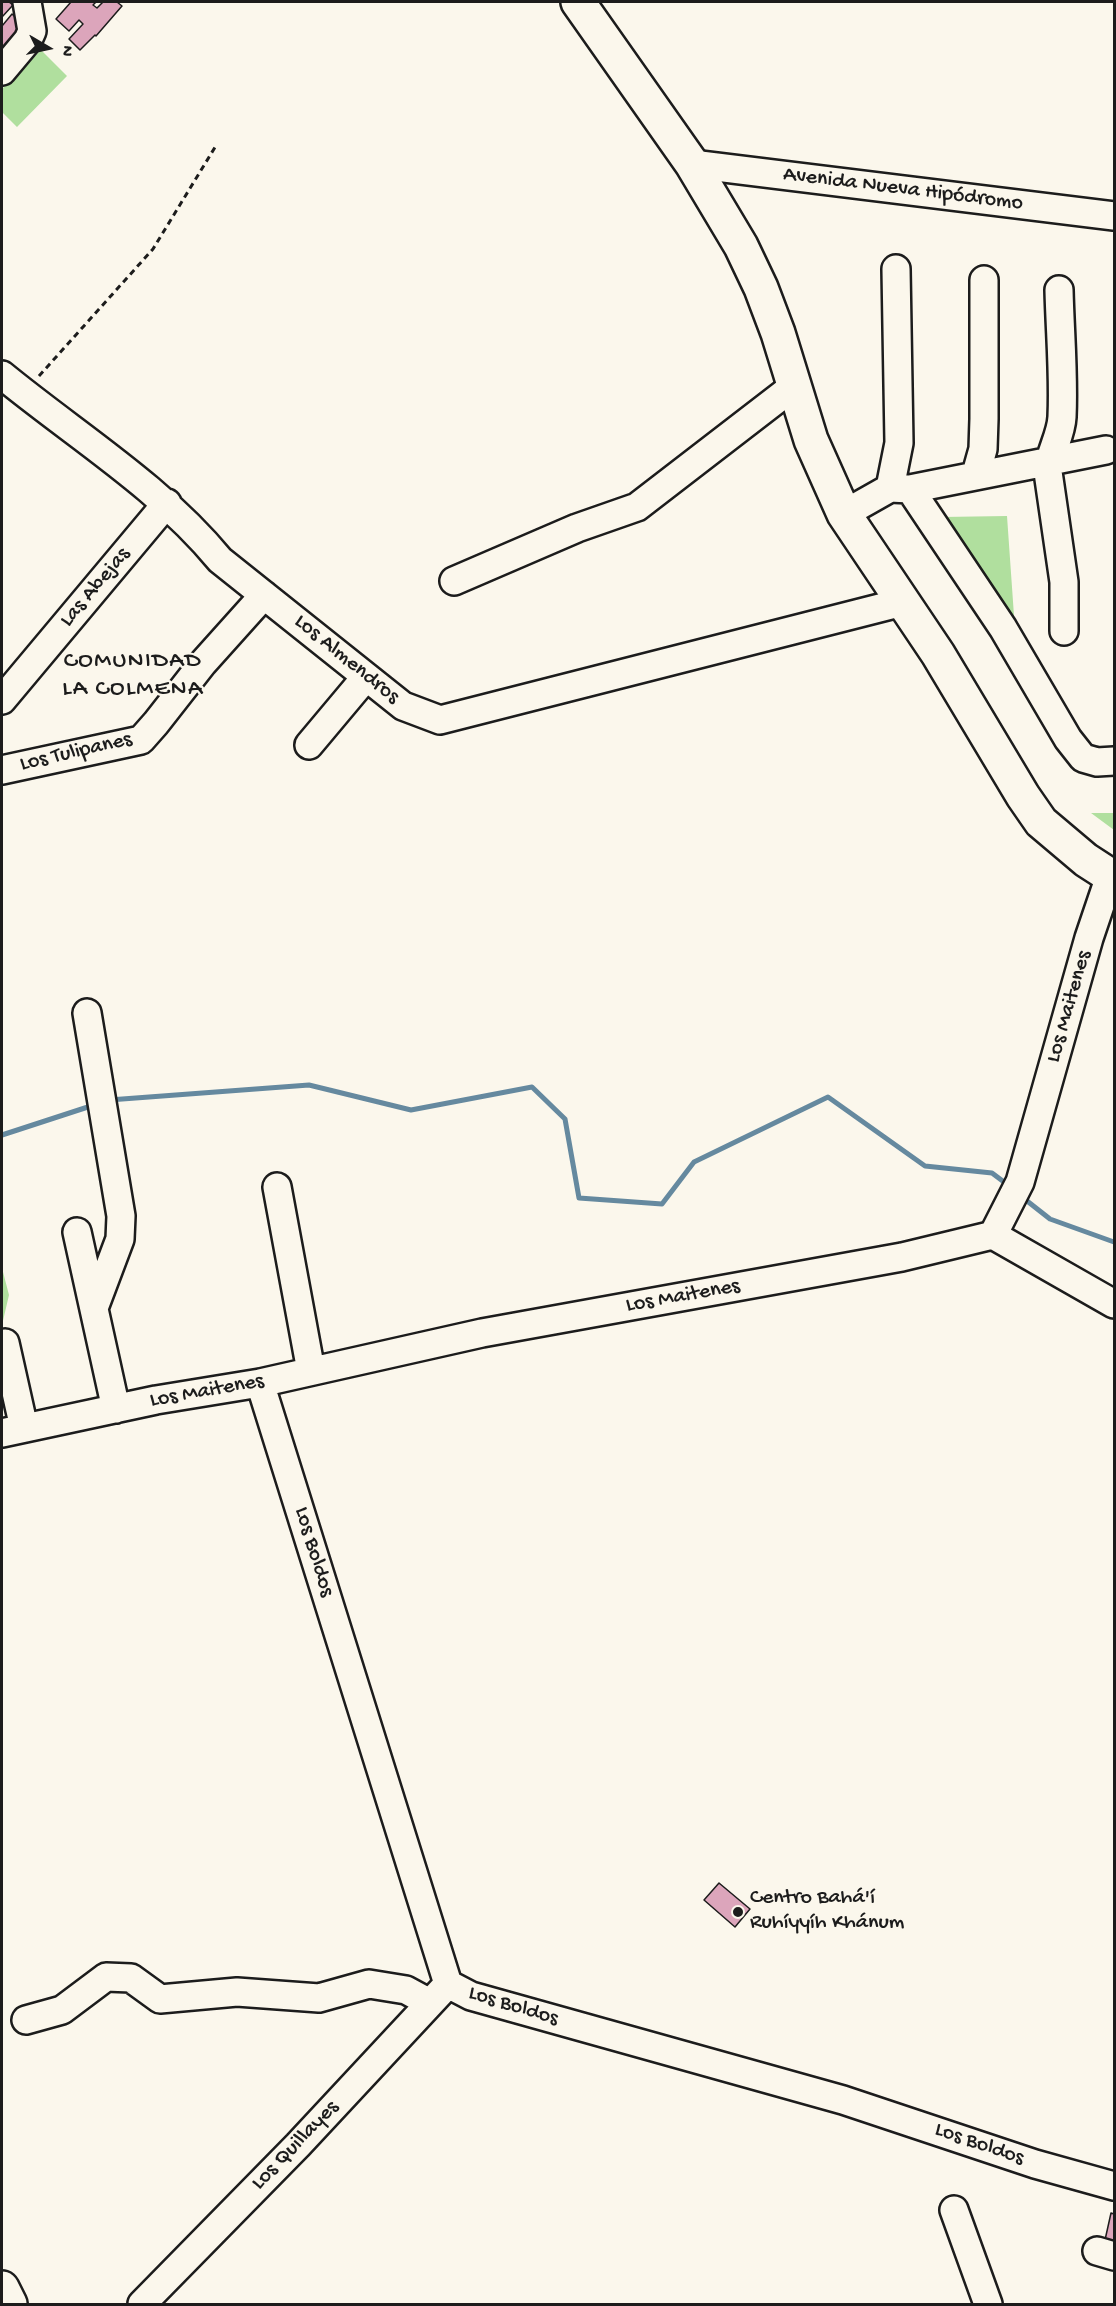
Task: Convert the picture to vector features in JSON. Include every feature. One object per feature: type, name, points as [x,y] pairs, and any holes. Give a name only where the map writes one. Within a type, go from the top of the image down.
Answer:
[{"type":"main road","points":[[578,2],[692,164],[741,246],[761,288],[778,333],[811,440],[844,514],[938,654],[1041,822],[1070,848],[1112,877]]},
{"type":"main road","points":[[2,2288],[10,2304]]},
{"type":"street","points":[[2,70],[28,40],[32,31],[27,2]]},
{"type":"street","name":"Avenida Nueva Hipódromo","points":[[692,164],[1114,216]]},
{"type":"street","points":[[896,269],[900,488],[1003,628],[1068,739],[1083,758],[1097,762],[1114,761]]},
{"type":"street","points":[[975,474],[983,449],[984,280]]},
{"type":"street","points":[[1059,290],[1062,419],[1057,444],[1049,461],[1064,582],[1064,631]]},
{"type":"street","name":"Los Almendros","points":[[2,375],[167,503],[201,536],[220,560],[402,706],[440,720],[903,602]]},
{"type":"street","points":[[454,581],[577,528],[637,507],[794,386]]},
{"type":"street","points":[[844,514],[900,488],[1112,449]]},
{"type":"street","name":"Las Abejas","points":[[2,700],[167,503]]},
{"type":"street","name":"Los Tulipanes","points":[[2,770],[141,740],[203,663],[264,595]]},
{"type":"street","points":[[309,745],[366,677]]},
{"type":"street","name":"Los Maitenes","points":[[13,1431],[116,1409],[260,1383],[482,1333],[902,1257],[993,1235],[1020,1182],[1089,938],[1112,877]]},
{"type":"street","points":[[87,1013],[121,1216],[120,1239],[94,1308]]},
{"type":"street","points":[[277,1187],[311,1371]]},
{"type":"street","points":[[77,1232],[116,1409]]},
{"type":"street","points":[[993,1235],[1114,1304]]},
{"type":"street","points":[[5,1343],[13,1431]]},
{"type":"street","name":"Los Boldos","points":[[260,1383],[439,1994],[471,1996],[843,2100],[1035,2164],[1114,2186]]},
{"type":"street","points":[[26,2020],[62,2010],[106,1977],[131,1978],[160,1999],[237,1992],[319,1998],[369,1984],[439,1994]]},
{"type":"street","name":"Los Quillayes","points":[[142,2304],[298,2145],[439,1994]]},
{"type":"street","points":[[954,2210],[988,2304]]},
{"type":"path","points":[[24,393],[153,249],[218,144]]},
{"type":"green space","points":[[41,50],[67,76],[17,127],[2,112],[2,89]]},
{"type":"green space","points":[[1007,516],[1015,630],[942,517]]},
{"type":"green space","points":[[1091,813],[1114,813],[1114,830]]},
{"type":"green space","points":[[2,1268],[9,1295],[2,1325]]},
{"type":"building","points":[[2,2],[9,2],[13,5],[2,17]]},
{"type":"building","points":[[71,2],[96,2],[93,5],[97,8],[103,2],[117,2],[122,6],[96,36],[80,50],[69,39],[83,24],[79,20],[69,31],[56,19]]},
{"type":"building","points":[[12,14],[24,25],[2,53],[2,26]]},
{"type":"building","points":[[719,1883],[750,1909],[735,1927],[704,1900]]},
{"type":"building","points":[[1111,2213],[1114,2214],[1114,2242],[1105,2240]]},
{"type":"waterway","points":[[109,1100],[309,1085],[411,1110],[532,1087],[565,1119],[579,1198],[662,1204],[694,1162],[828,1097],[925,1166],[992,1173],[1008,1185]]},
{"type":"waterway","points":[[2,1135],[94,1105]]},
{"type":"waterway","points":[[1022,1197],[1050,1219],[1114,1242]]},
{"type":"place","name":"Centro Bahá'í Ruhíyyíh Khánum","points":[[738,1912]]},
{"type":"district","name":"COMUNIDAD LA COLMENA","points":[[133,676]]}]
